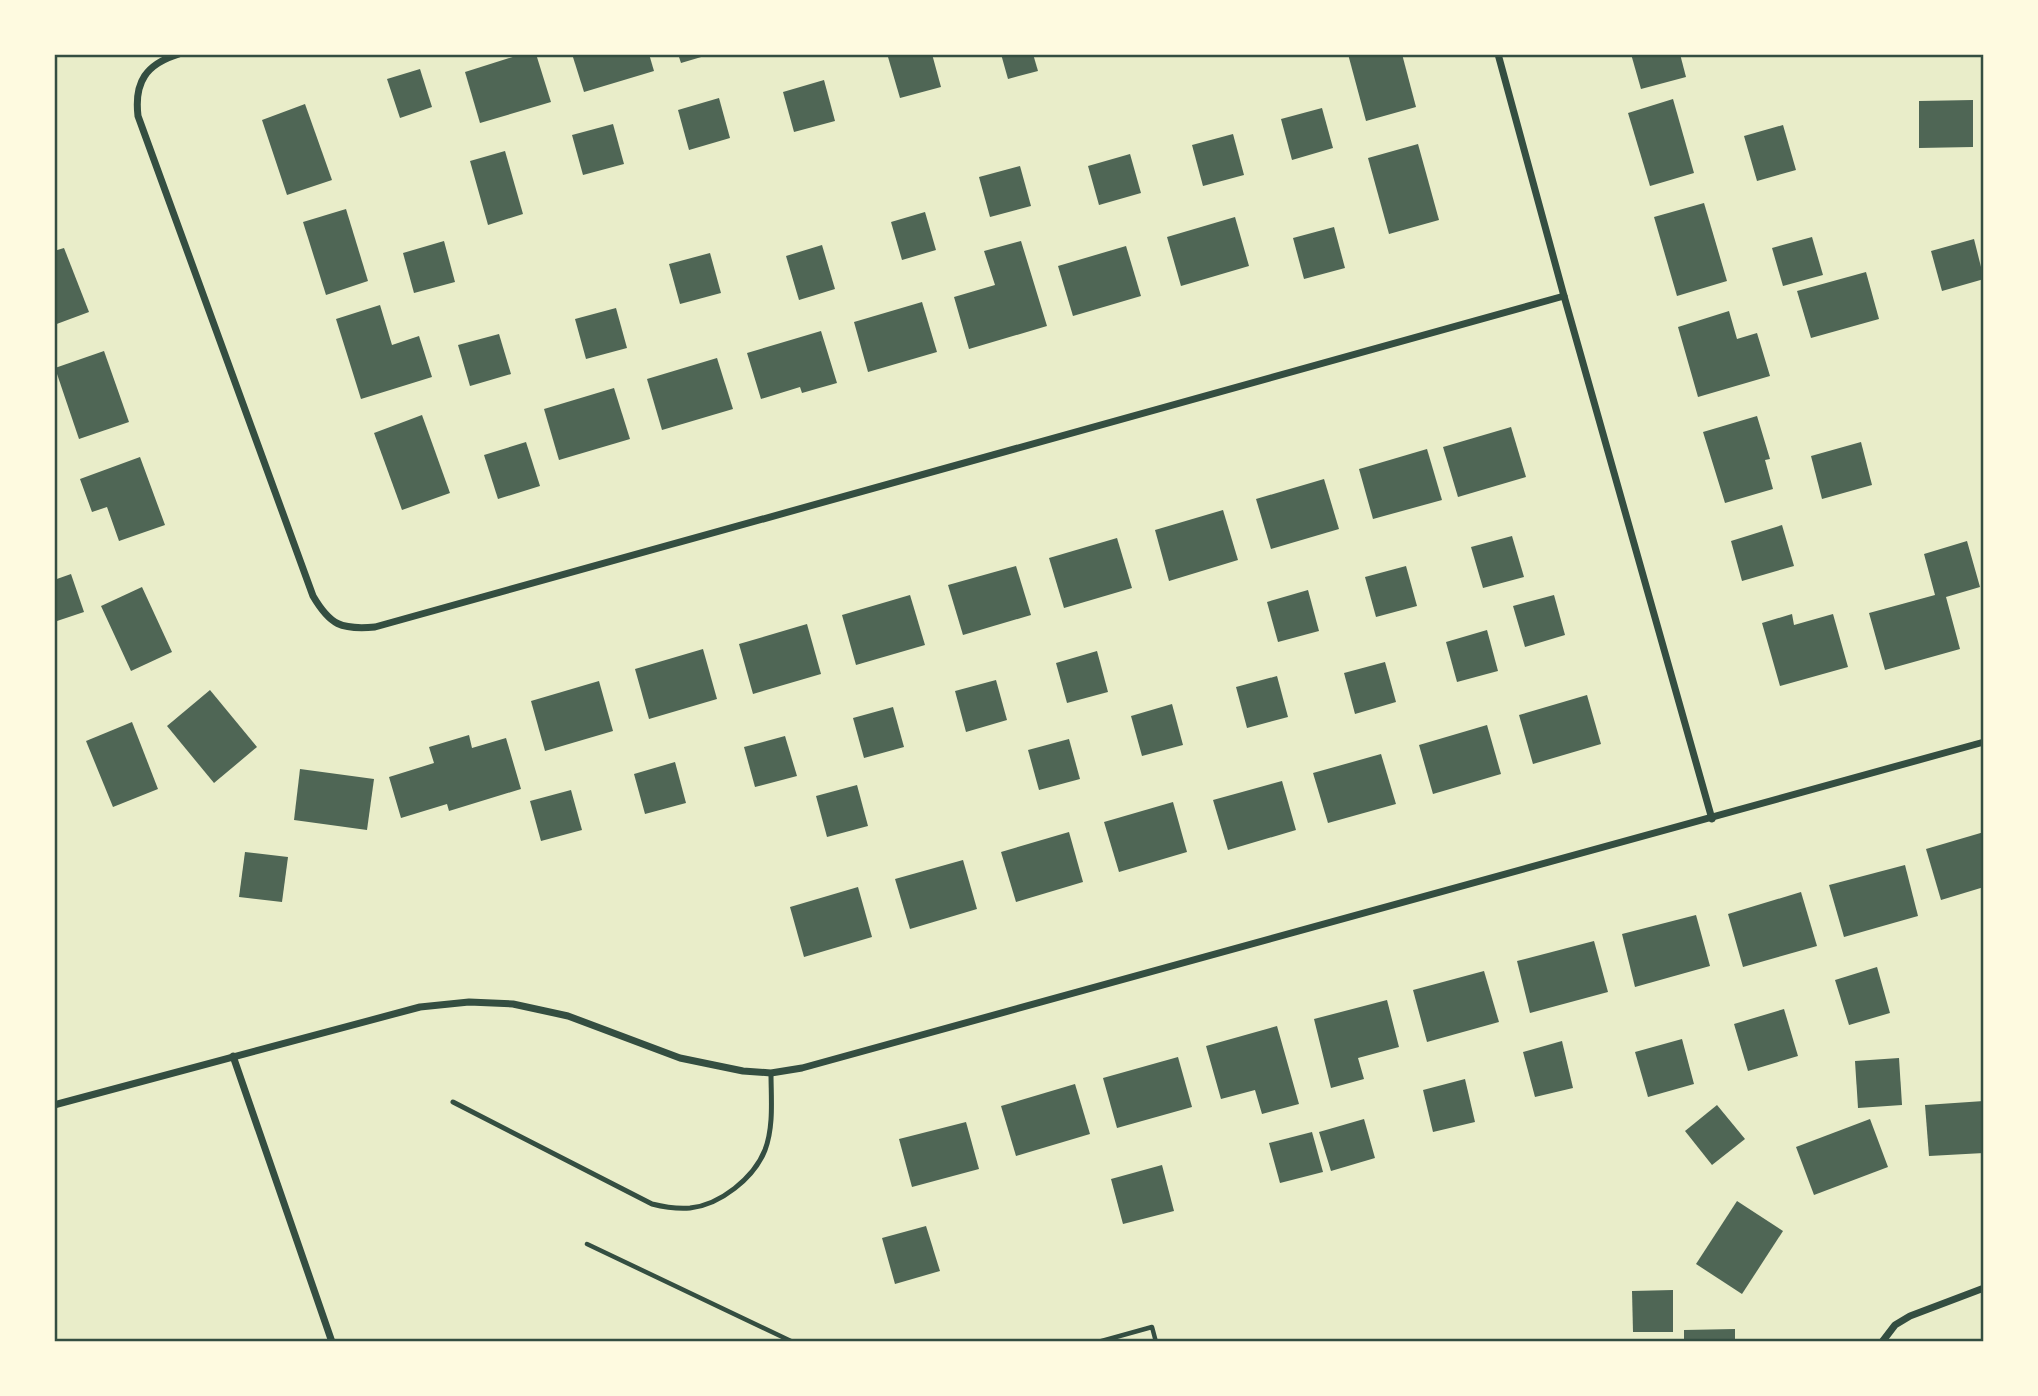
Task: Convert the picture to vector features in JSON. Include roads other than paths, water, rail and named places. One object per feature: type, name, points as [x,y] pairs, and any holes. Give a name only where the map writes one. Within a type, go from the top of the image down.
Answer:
[{"type":"street","points":[[179,54],[168,57],[149,69],[140,83],[136,98],[138,116],[313,596],[324,614],[337,625],[356,629],[389,624],[1564,296]]},
{"type":"street","points":[[1498,54],[1712,819]]},
{"type":"street","points":[[54,1105],[420,1007],[469,1002],[513,1004],[568,1016],[680,1058],[743,1071],[771,1073],[826,1062],[1984,742]]},
{"type":"street","points":[[233,1056],[332,1342]]},
{"type":"street","points":[[1882,1342],[1895,1325],[1910,1316],[1984,1288]]},
{"type":"lane","points":[[453,1102],[652,1205],[674,1209],[692,1208],[713,1202],[735,1188],[760,1159],[765,1149],[771,1119],[771,1073]]}]
